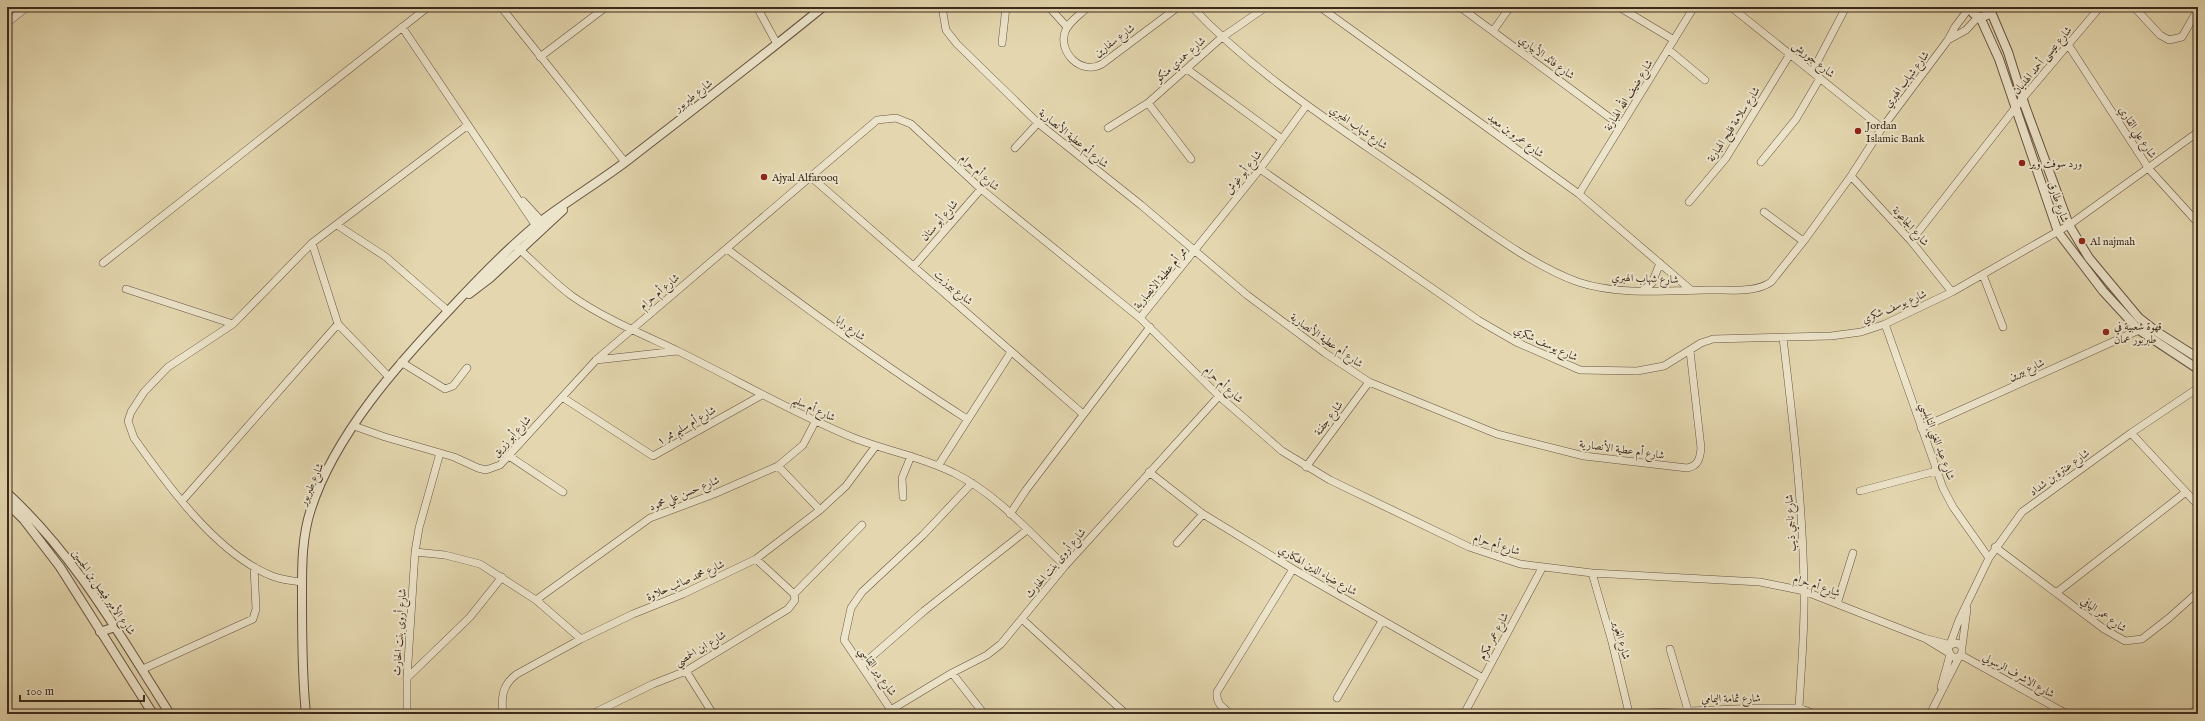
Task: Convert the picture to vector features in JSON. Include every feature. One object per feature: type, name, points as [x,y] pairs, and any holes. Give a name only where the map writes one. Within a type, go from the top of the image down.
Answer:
[{"type":"street","points":[[7,23],[27,7]]},
{"type":"street","points":[[104,263],[428,7]]},
{"type":"street","points":[[501,7],[625,162]]},
{"type":"street","points":[[540,57],[606,7]]},
{"type":"street","points":[[757,7],[777,44]]},
{"type":"street","name":"شارع طبربور","points":[[306,714],[302,666],[302,582],[304,542],[310,510],[323,480],[354,426],[389,377],[455,304],[490,278],[516,249],[541,226],[575,198],[625,162],[823,7]]},
{"type":"street","name":"شارع أم عطية الأنصارية","points":[[942,7],[946,30],[957,44],[1038,123],[1280,320],[1369,382],[1496,434],[1584,456],[1687,468],[1696,464],[1700,456],[1701,448],[1690,351]]},
{"type":"street","points":[[1002,43],[1006,7]]},
{"type":"street","points":[[1049,7],[1067,27],[1088,7]]},
{"type":"street","name":"شارع سفارين","points":[[1067,27],[1064,39],[1069,55],[1081,66],[1093,68],[1102,64],[1178,7]]},
{"type":"street","points":[[1192,7],[1221,38]]},
{"type":"street","name":"شارع حمدي منكو","points":[[1108,128],[1148,102],[1221,38],[1266,7]]},
{"type":"street","name":"شارع عمرو بن معبد","points":[[1320,7],[1579,194],[1691,290]]},
{"type":"street","name":"شارع فائد الأبياري","points":[[1460,7],[1621,126]]},
{"type":"street","points":[[1493,31],[1510,7]]},
{"type":"street","points":[[1619,7],[1674,40]]},
{"type":"street","name":"شارع ضيف الله الهبارنة","points":[[1579,194],[1669,50],[1694,7]]},
{"type":"street","name":"شارع جوريش","points":[[1731,7],[1882,128]]},
{"type":"street","points":[[1812,72],[1846,7]]},
{"type":"street","name":"شارع شهاب الهبري","points":[[1221,38],[1306,106],[1471,220],[1551,269],[1589,285],[1618,290],[1754,288],[1766,286],[1803,241],[1851,176],[1882,128],[1948,40],[1954,27],[1970,7]]},
{"type":"street","name":"شارع طارق","points":[[1970,7],[1974,15],[1979,17],[1999,59],[2058,232],[2103,290],[2139,330],[2198,369]]},
{"type":"street","name":"شارع عيسى أحمد الهدبان","points":[[1911,241],[2023,98],[2069,46],[2100,7]]},
{"type":"street","points":[[2134,7],[2160,35],[2169,40],[2182,37],[2198,9]]},
{"type":"street","points":[[1979,17],[1986,16],[1992,9]]},
{"type":"street","name":"شارع طارق","points":[[1992,9],[2069,225],[2089,258],[2140,318],[2157,332],[2198,358]]},
{"type":"street","name":"شارع شهاب الهبري","points":[[1948,40],[1966,30],[1979,17]]},
{"type":"street","points":[[402,27],[518,197],[541,226]]},
{"type":"street","name":"شارع علي القاري","points":[[2069,46],[2149,169],[2198,223]]},
{"type":"street","points":[[1669,50],[1705,80]]},
{"type":"street","name":"شارع سلامة فليح الهبارنة","points":[[1689,202],[1726,158],[1790,54]]},
{"type":"street","points":[[1186,69],[1282,139]]},
{"type":"street","points":[[1761,162],[1796,119],[1820,78]]},
{"type":"street","points":[[1148,102],[1191,159]]},
{"type":"street","name":"شارع أبو غوش","points":[[1196,251],[1306,106]]},
{"type":"street","name":"شارع أم حرام","points":[[630,330],[877,120],[889,117],[904,120],[911,124],[981,189],[1140,318],[1219,396],[1282,451],[1306,467],[1469,547],[1504,560],[1542,568],[1592,573],[1760,582],[1804,591],[1924,638],[1957,644],[1962,647]]},
{"type":"street","points":[[1015,148],[1038,123]]},
{"type":"street","points":[[302,582],[274,577],[254,567],[210,532],[182,502],[134,438],[128,421],[131,412],[144,392],[168,367],[233,324],[312,243],[468,125]]},
{"type":"street","name":"شارع يوسف شكري","points":[[1260,168],[1478,320],[1516,342],[1572,367],[1591,372],[1637,371],[1664,366],[1706,341],[1721,338],[1783,338],[1840,335],[1861,332],[1885,324],[1952,292],[2058,232],[2149,169],[2198,132]]},
{"type":"street","name":"شارع الجاعونة","points":[[1851,176],[1911,241],[1952,292]]},
{"type":"street","name":"شارع بيرزيت","points":[[811,177],[872,232],[914,266],[1083,414]]},
{"type":"street","name":"شارع أبو سنان","points":[[914,266],[981,189]]},
{"type":"street","points":[[1764,212],[1803,241]]},
{"type":"street","points":[[337,225],[386,257],[448,311]]},
{"type":"street","points":[[312,243],[338,324],[389,377]]},
{"type":"street","name":"شارع أم سليم","points":[[516,249],[533,267],[547,275],[594,310],[630,330],[677,351],[815,422],[875,447],[911,456],[938,466],[972,483],[1010,514],[1065,566]]},
{"type":"street","name":"شارع رابا","points":[[727,249],[840,334],[903,378],[967,419]]},
{"type":"street","name":"ممر أم عطية الانصارية","points":[[1140,318],[1196,251]]},
{"type":"street","points":[[1643,290],[1652,282],[1660,263]]},
{"type":"street","points":[[1983,275],[2003,327]]},
{"type":"street","points":[[126,289],[233,324]]},
{"type":"street","points":[[182,502],[338,324]]},
{"type":"street","name":"شارع عبد الغني النابلسي","points":[[1885,324],[1936,471],[1954,507],[1989,558]]},
{"type":"street","points":[[1010,514],[1083,414],[1150,327]]},
{"type":"street","name":"شارع أبو زريق","points":[[354,426],[440,453],[486,470],[500,465],[596,360],[630,330]]},
{"type":"street","name":"شارع بيرين","points":[[1921,428],[2139,330]]},
{"type":"street","name":"شارع ناجي ذيب","points":[[1783,338],[1796,449],[1804,591],[1799,708]]},
{"type":"street","points":[[596,360],[677,351]]},
{"type":"street","points":[[938,466],[1011,352]]},
{"type":"street","points":[[401,362],[445,389],[453,386],[467,368]]},
{"type":"street","name":"شارع جفنة","points":[[1306,467],[1369,382]]},
{"type":"street","name":"شارع عنترة بن شداد","points":[[1949,654],[1956,628],[1989,558],[1995,547],[2022,512],[2131,433],[2198,388]]},
{"type":"street","name":"شارع أم سليم ممر ١","points":[[562,397],[653,456],[762,396]]},
{"type":"street","name":"شارع أروى بنت الحارث","points":[[884,714],[952,673],[995,650],[1065,566],[1219,396]]},
{"type":"street","name":"شارع حسن علي محمود","points":[[536,600],[650,518],[778,466],[804,446],[815,422]]},
{"type":"street","points":[[2131,433],[2198,505]]},
{"type":"street","name":"شارع محمد صائب حلاوة","points":[[503,714],[502,695],[508,681],[517,674],[581,639],[633,614],[683,594],[756,559],[820,510],[853,477],[875,447]]},
{"type":"street","name":"شارع أروى بنت الحارث","points":[[407,714],[407,678],[415,552],[424,506],[440,453]]},
{"type":"street","points":[[509,456],[563,492]]},
{"type":"street","points":[[903,497],[902,478],[911,456]]},
{"type":"street","points":[[778,466],[820,510]]},
{"type":"street","points":[[1860,492],[1936,471]]},
{"type":"street","name":"شارع ضياء الدين الهكاري","points":[[1149,472],[1203,514],[1293,569],[1483,678]]},
{"type":"street","name":"شارع دير القاسي","points":[[891,710],[862,665],[846,645],[844,636],[851,608],[857,598],[972,483]]},
{"type":"street","points":[[2056,593],[2186,492]]},
{"type":"street","name":"شارع الأمير فيصل بن الحسين","points":[[7,494],[44,530],[85,581],[143,669],[170,714]]},
{"type":"street","name":"شارع الأمير فيصل بن الحسين","points":[[7,503],[27,524],[60,567],[153,714]]},
{"type":"street","points":[[1177,543],[1203,514]]},
{"type":"street","points":[[756,559],[794,594],[862,525]]},
{"type":"street","points":[[862,665],[924,611],[1027,530]]},
{"type":"street","name":"شارع عمر اليافي","points":[[1995,547],[2104,629],[2128,642],[2142,639],[2198,592]]},
{"type":"street","points":[[415,552],[469,560],[480,564],[536,600],[581,639]]},
{"type":"street","points":[[1837,604],[1853,553]]},
{"type":"street","points":[[143,669],[253,619],[256,609],[254,567]]},
{"type":"street","name":"شارع عمر مكرم","points":[[1464,714],[1542,568]]},
{"type":"street","points":[[1231,714],[1220,706],[1216,700],[1216,692],[1293,569]]},
{"type":"street","name":"شارع الغوير","points":[[1592,573],[1612,642],[1626,714]]},
{"type":"street","points":[[407,678],[470,617],[502,577]]},
{"type":"street","name":"شارع ابن الحمصي","points":[[592,714],[653,684],[686,671],[793,604],[794,594]]},
{"type":"street","name":"شارع عنترة بن شداد","points":[[1960,656],[1968,605]]},
{"type":"street","points":[[1022,619],[1126,714]]},
{"type":"street","points":[[1337,698],[1382,620]]},
{"type":"street","points":[[100,632],[115,627]]},
{"type":"street","name":"شارع أم حرام","points":[[1924,638],[1949,654]]},
{"type":"street","points":[[1670,649],[1688,712]]},
{"type":"street","points":[[1939,695],[1949,654]]},
{"type":"street","name":"شارع الاشرف الرسولي","points":[[1949,654],[1960,656],[2067,714]]},
{"type":"street","points":[[1930,714],[1960,656]]},
{"type":"street","points":[[686,671],[713,714]]},
{"type":"street","points":[[952,673],[984,714]]},
{"type":"street","name":"شارع ثمامة اليمامي","points":[[1626,714],[1799,708],[1815,714]]},
{"type":"street","points":[[2189,714],[2198,709]]},
{"type":"place","name":"Jordan Islamic Bank","points":[[1858,131]]},
{"type":"place","name":"ورد سوفت وير","points":[[2022,163]]},
{"type":"place","name":"Ajyal Alfarooq","points":[[764,177]]},
{"type":"place","name":"Al najmah","points":[[2082,241]]},
{"type":"place","name":"قهوة شعبية في طبربور عمان","points":[[2106,332]]}]
